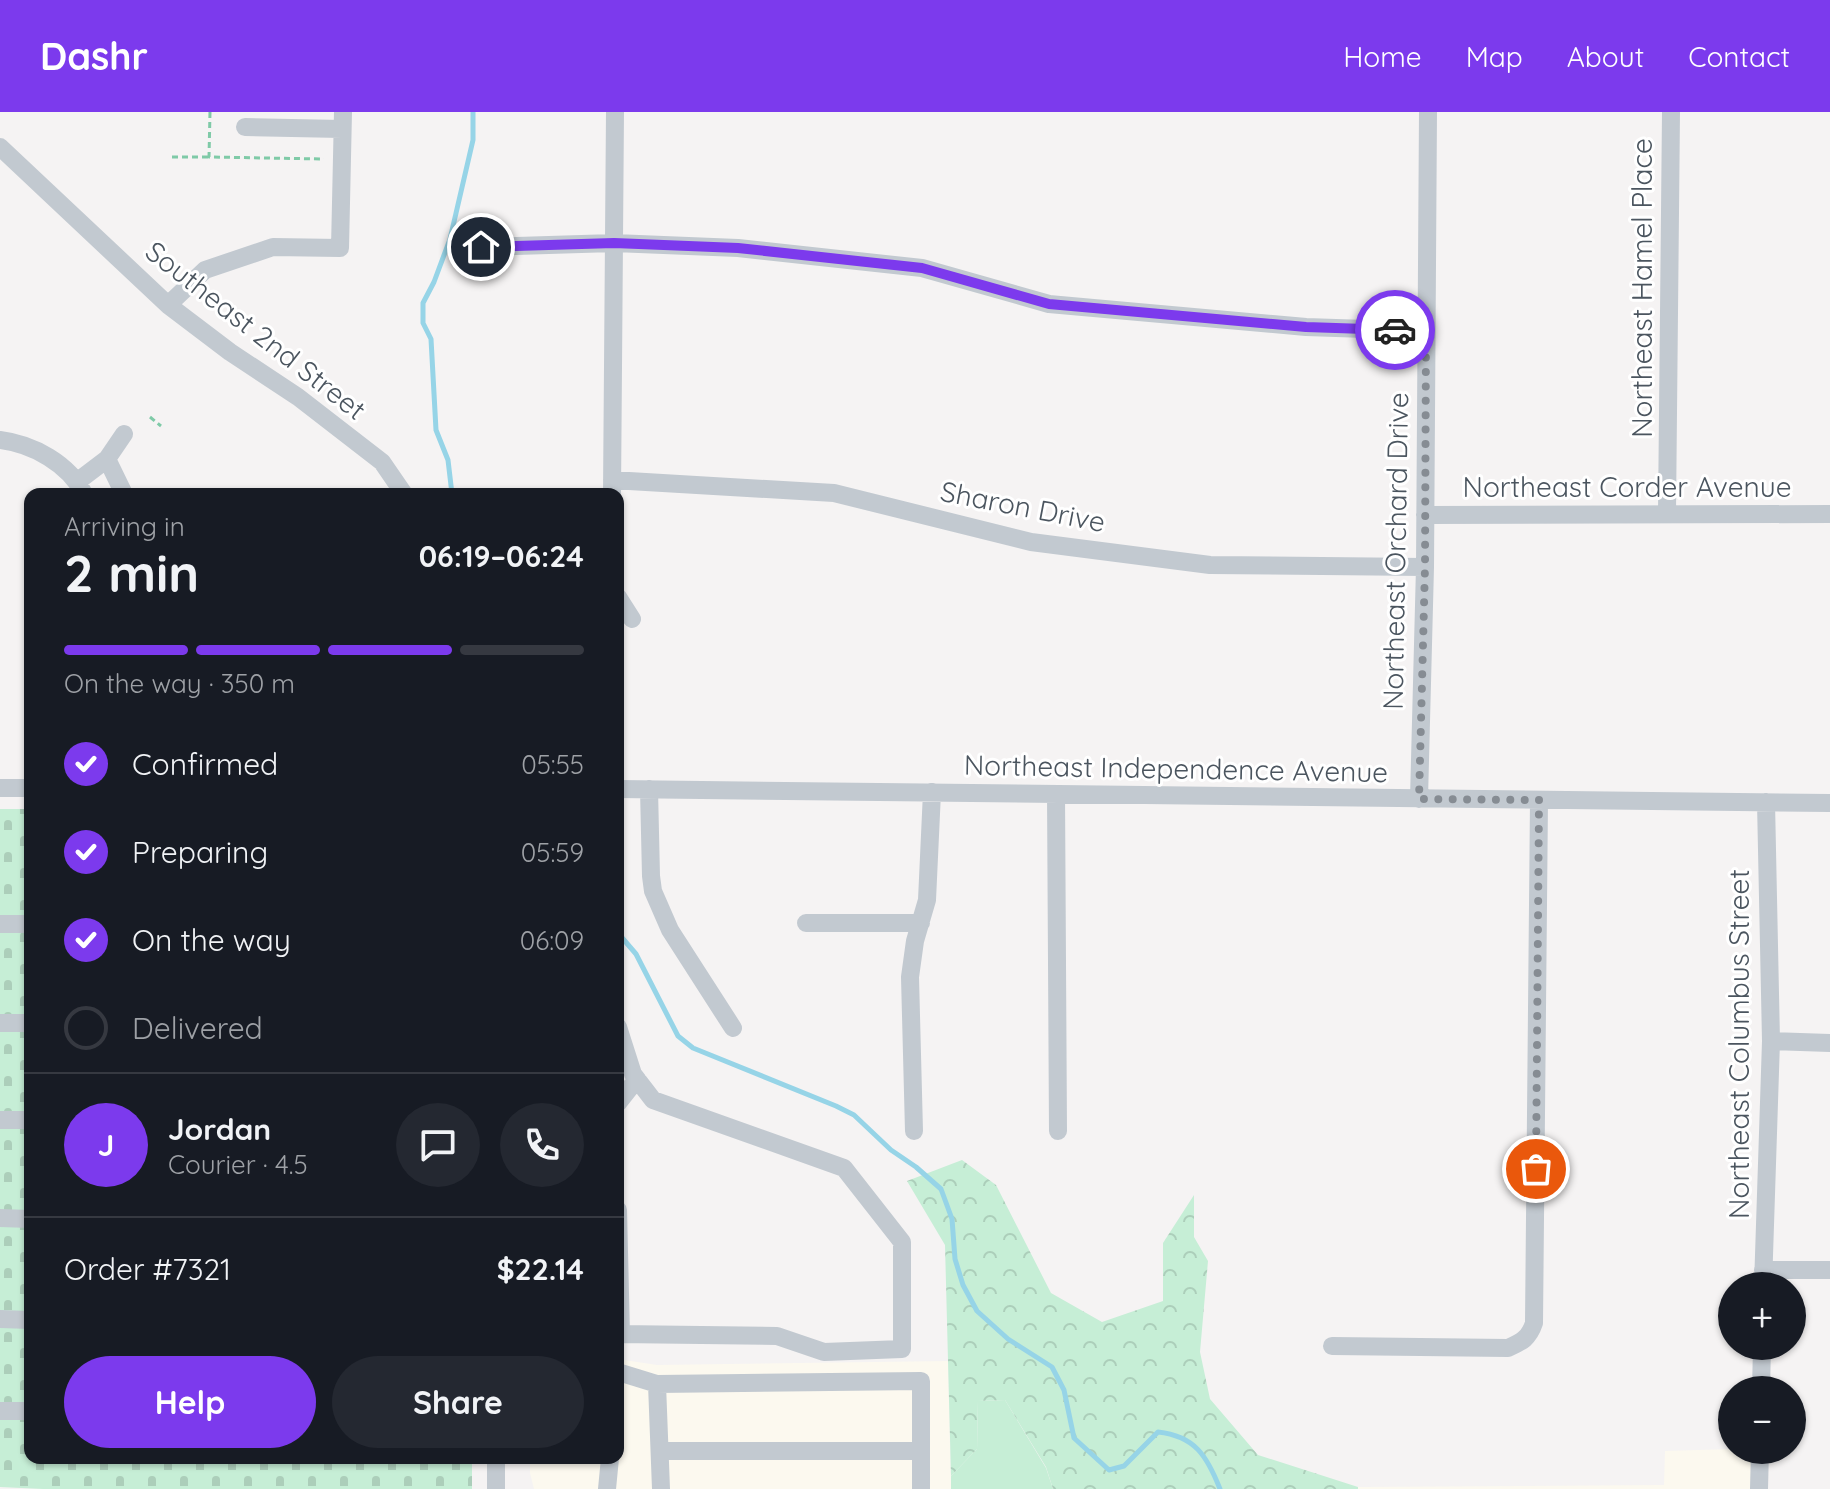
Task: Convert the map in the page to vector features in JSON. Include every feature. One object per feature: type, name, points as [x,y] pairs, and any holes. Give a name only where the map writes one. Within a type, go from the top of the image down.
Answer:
[{"type":"street","points":[[612,487],[615,112]]},
{"type":"street","name":"Northeast Orchard Drive","points":[[1419,799],[1425,567],[1428,112]]},
{"type":"street","name":"Northeast Hamel Place","points":[[1667,513],[1671,112]]},
{"type":"street","points":[[168,305],[205,270],[273,247],[340,248],[343,120],[245,127]]},
{"type":"street","name":"Southeast 2nd Street","points":[[0,147],[168,305],[230,352],[298,397],[382,462],[400,488]]},
{"type":"street","points":[[481,247],[614,243],[738,248],[922,268],[1049,304],[1306,327],[1426,331]]},
{"type":"street","points":[[0,440],[40,452],[81,488],[124,434]]},
{"type":"street","points":[[107,459],[121,488]]},
{"type":"street","name":"Sharon Drive","points":[[612,487],[834,493],[1031,542],[1210,565],[1425,567]]},
{"type":"street","name":"Northeast Corder Avenue","points":[[1425,515],[1830,514]]},
{"type":"street","points":[[624,606],[632,619]]},
{"type":"street","points":[[2,785],[24,787]]},
{"type":"street","name":"Northeast Independence Avenue","points":[[624,789],[1830,803]]},
{"type":"street","points":[[649,789],[653,891],[670,930],[733,1028]]},
{"type":"street","points":[[914,1131],[910,977],[915,941],[927,900],[932,792]]},
{"type":"street","points":[[1056,794],[1058,1131]]},
{"type":"street","points":[[1332,1346],[1508,1348],[1530,1336],[1534,1323],[1539,800]]},
{"type":"street","name":"Northeast Columbus Street","points":[[1763,1272],[1771,1041],[1766,802]]},
{"type":"street","points":[[806,923],[921,923]]},
{"type":"street","points":[[0,924],[24,924]]},
{"type":"street","points":[[0,1023],[24,1023]]},
{"type":"street","points":[[1771,1041],[1830,1043]]},
{"type":"street","points":[[624,1046],[633,1074],[653,1100],[844,1168],[902,1242],[902,1349],[824,1352],[777,1336],[624,1334]]},
{"type":"street","points":[[624,1095],[637,1079]]},
{"type":"street","points":[[0,1120],[24,1120]]},
{"type":"street","points":[[0,1218],[24,1219]]},
{"type":"street","points":[[1806,1273],[1830,1270]]},
{"type":"street","points":[[0,1319],[24,1320]]},
{"type":"street","points":[[624,1374],[657,1384],[921,1381],[921,1489]]},
{"type":"street","points":[[657,1384],[661,1489]]},
{"type":"street","points":[[0,1411],[24,1411]]},
{"type":"street","points":[[660,1451],[921,1451]]},
{"type":"street","points":[[496,1464],[496,1489]]},
{"type":"street","points":[[607,1489],[609,1464]]},
{"type":"street","points":[[1759,1489],[1760,1464]]},
{"type":"path","points":[[209,157],[210,112]]},
{"type":"path","points":[[172,157],[329,159]]},
{"type":"path","points":[[150,417],[161,426]]},
{"type":"shaded area","points":[[624,1360],[657,1365],[948,1361],[951,1489],[534,1489],[530,1464],[624,1464]]},
{"type":"shaded area","points":[[1718,1449],[1718,1464],[1763,1464],[1757,1489],[1358,1489],[1664,1485],[1665,1451]]},
{"type":"green space","points":[[0,809],[24,809],[24,1464],[472,1464],[472,1489],[0,1487]]},
{"type":"green space","points":[[962,1160],[996,1185],[1051,1293],[1102,1322],[1163,1301],[1163,1243],[1194,1195],[1194,1237],[1208,1261],[1200,1352],[1210,1399],[1258,1455],[1358,1489],[1053,1489],[1046,1467],[1005,1400],[978,1401],[977,1449],[951,1476],[945,1245],[907,1181]]},
{"type":"green space","points":[[1005,1400],[1046,1468],[1053,1489],[951,1489],[951,1476],[977,1449],[978,1401]]},
{"type":"waterway","points":[[451,488],[448,460],[436,430],[431,339],[423,323],[423,303],[450,239],[473,140],[473,112]]},
{"type":"waterway","points":[[624,940],[636,954],[678,1036],[693,1048],[854,1115],[891,1150],[941,1189],[952,1219],[955,1259],[963,1285],[977,1311],[1008,1339],[1052,1367],[1064,1390],[1074,1438],[1109,1470],[1124,1466],[1158,1432],[1171,1434],[1198,1450],[1220,1489]]},
{"type":"way so far","points":[[1395,330],[1426,331],[1425,567],[1419,799],[1539,800],[1536,1169]]},
{"type":"route","points":[[481,247],[614,243],[738,248],[922,268],[1049,304],[1306,327],[1395,330]]}]
